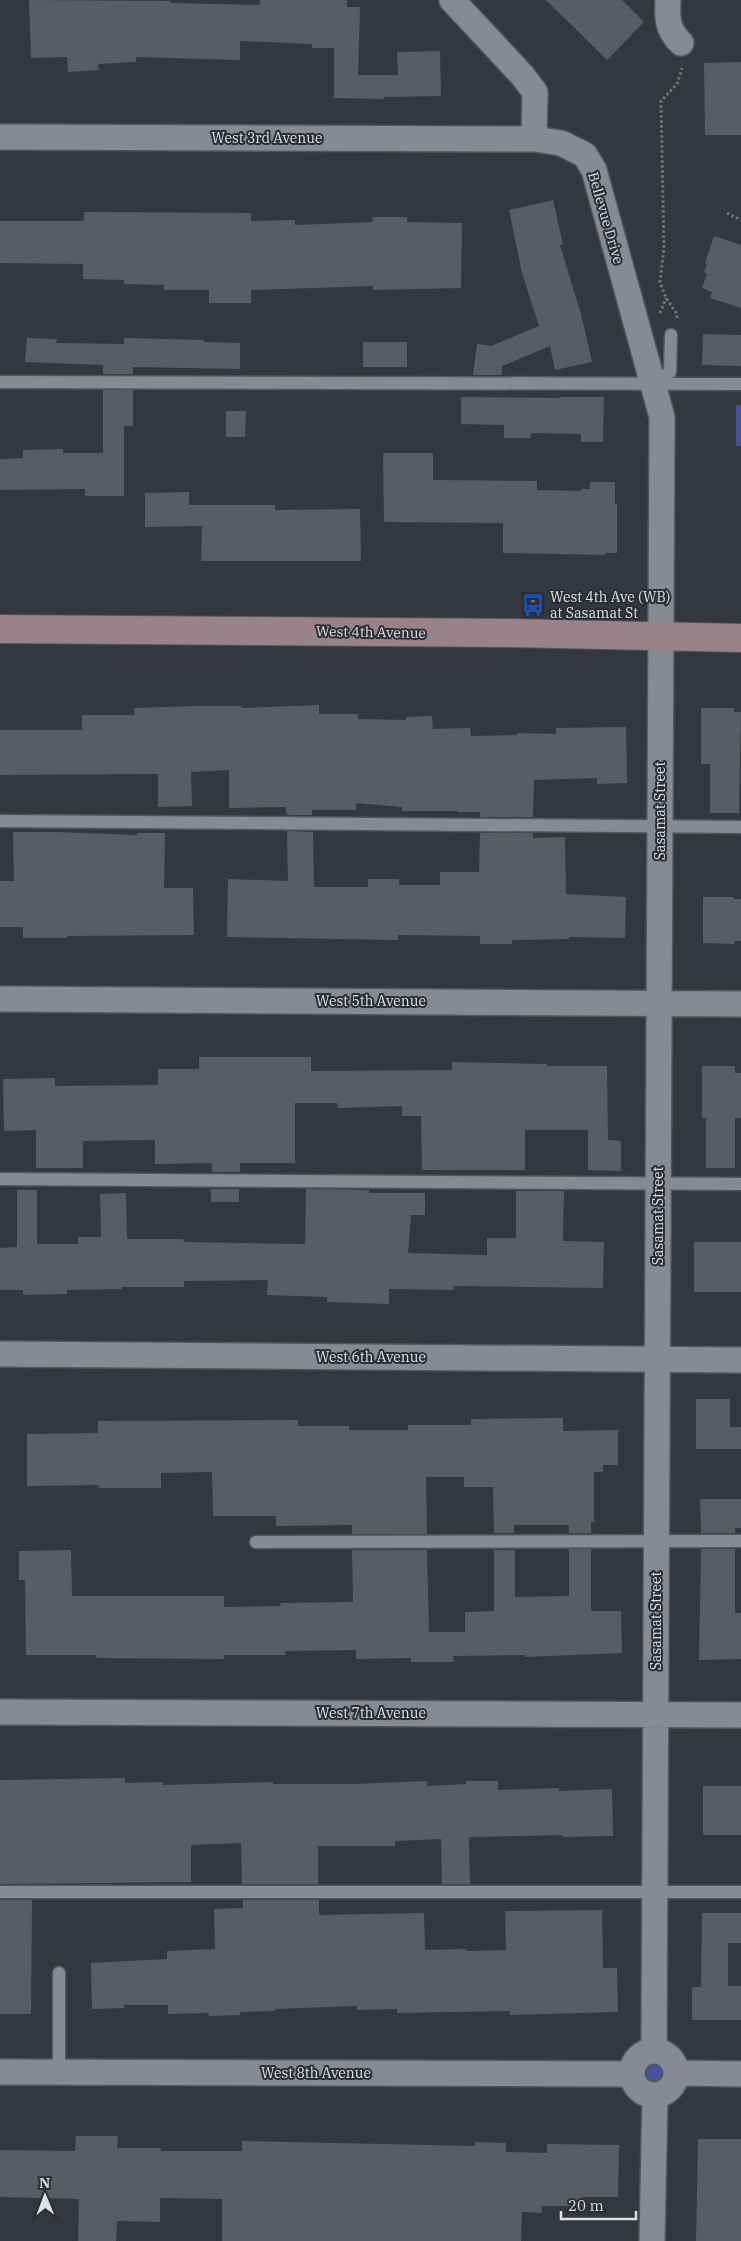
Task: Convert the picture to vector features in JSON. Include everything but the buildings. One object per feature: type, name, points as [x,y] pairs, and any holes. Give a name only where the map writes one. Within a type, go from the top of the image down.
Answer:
[{"type":"main road","name":"West 4th Avenue","points":[[0,629],[741,638]]},
{"type":"street","points":[[452,0],[522,75],[535,92],[534,139]]},
{"type":"street","points":[[668,0],[667,16],[672,34],[681,43]]},
{"type":"street","name":"West 3rd Avenue","points":[[0,137],[534,139]]},
{"type":"street","name":"Bellevue Drive","points":[[534,139],[561,143],[585,155],[594,170],[645,357],[654,383]]},
{"type":"street","name":"Sasamat Street","points":[[654,383],[662,417],[654,2050]]},
{"type":"street","name":"West 5th Avenue","points":[[0,999],[741,1004]]},
{"type":"street","name":"West 6th Avenue","points":[[0,1354],[741,1360]]},
{"type":"street","name":"West 7th Avenue","points":[[0,1712],[741,1715]]},
{"type":"street","points":[[654,2050],[663,2052],[671,2057],[676,2065],[677,2073],[670,2089],[655,2095],[646,2094],[639,2089],[634,2082],[632,2074],[633,2064],[638,2057],[654,2050]]},
{"type":"street","name":"West 8th Avenue","points":[[0,2072],[632,2074]]},
{"type":"street","points":[[677,2073],[741,2074]]},
{"type":"street","points":[[652,2241],[655,2095]]},
{"type":"lane","points":[[654,383],[670,372],[671,335]]},
{"type":"lane","points":[[0,382],[741,384]]},
{"type":"lane","points":[[0,821],[741,826]]},
{"type":"lane","points":[[0,1179],[741,1184]]},
{"type":"lane","points":[[256,1542],[741,1540]]},
{"type":"lane","points":[[0,1892],[741,1892]]},
{"type":"lane","points":[[59,1973],[59,2072]]},
{"type":"path","points":[[671,335],[677,325],[677,314],[666,298],[660,282],[664,248],[661,101],[677,84],[683,65],[681,43]]},
{"type":"path","points":[[727,213],[741,220]]},
{"type":"path","points":[[533,595],[533,605]]},
{"type":"shaded area","points":[[736,405],[741,405],[741,446],[736,446]]},
{"type":"shaded area","points":[[655,2060],[665,2064],[669,2074],[665,2084],[655,2088],[645,2084],[641,2074],[645,2064]]},
{"type":"place","name":"West 4th Ave (WB) at Sasamat St","points":[[533,605]]}]
